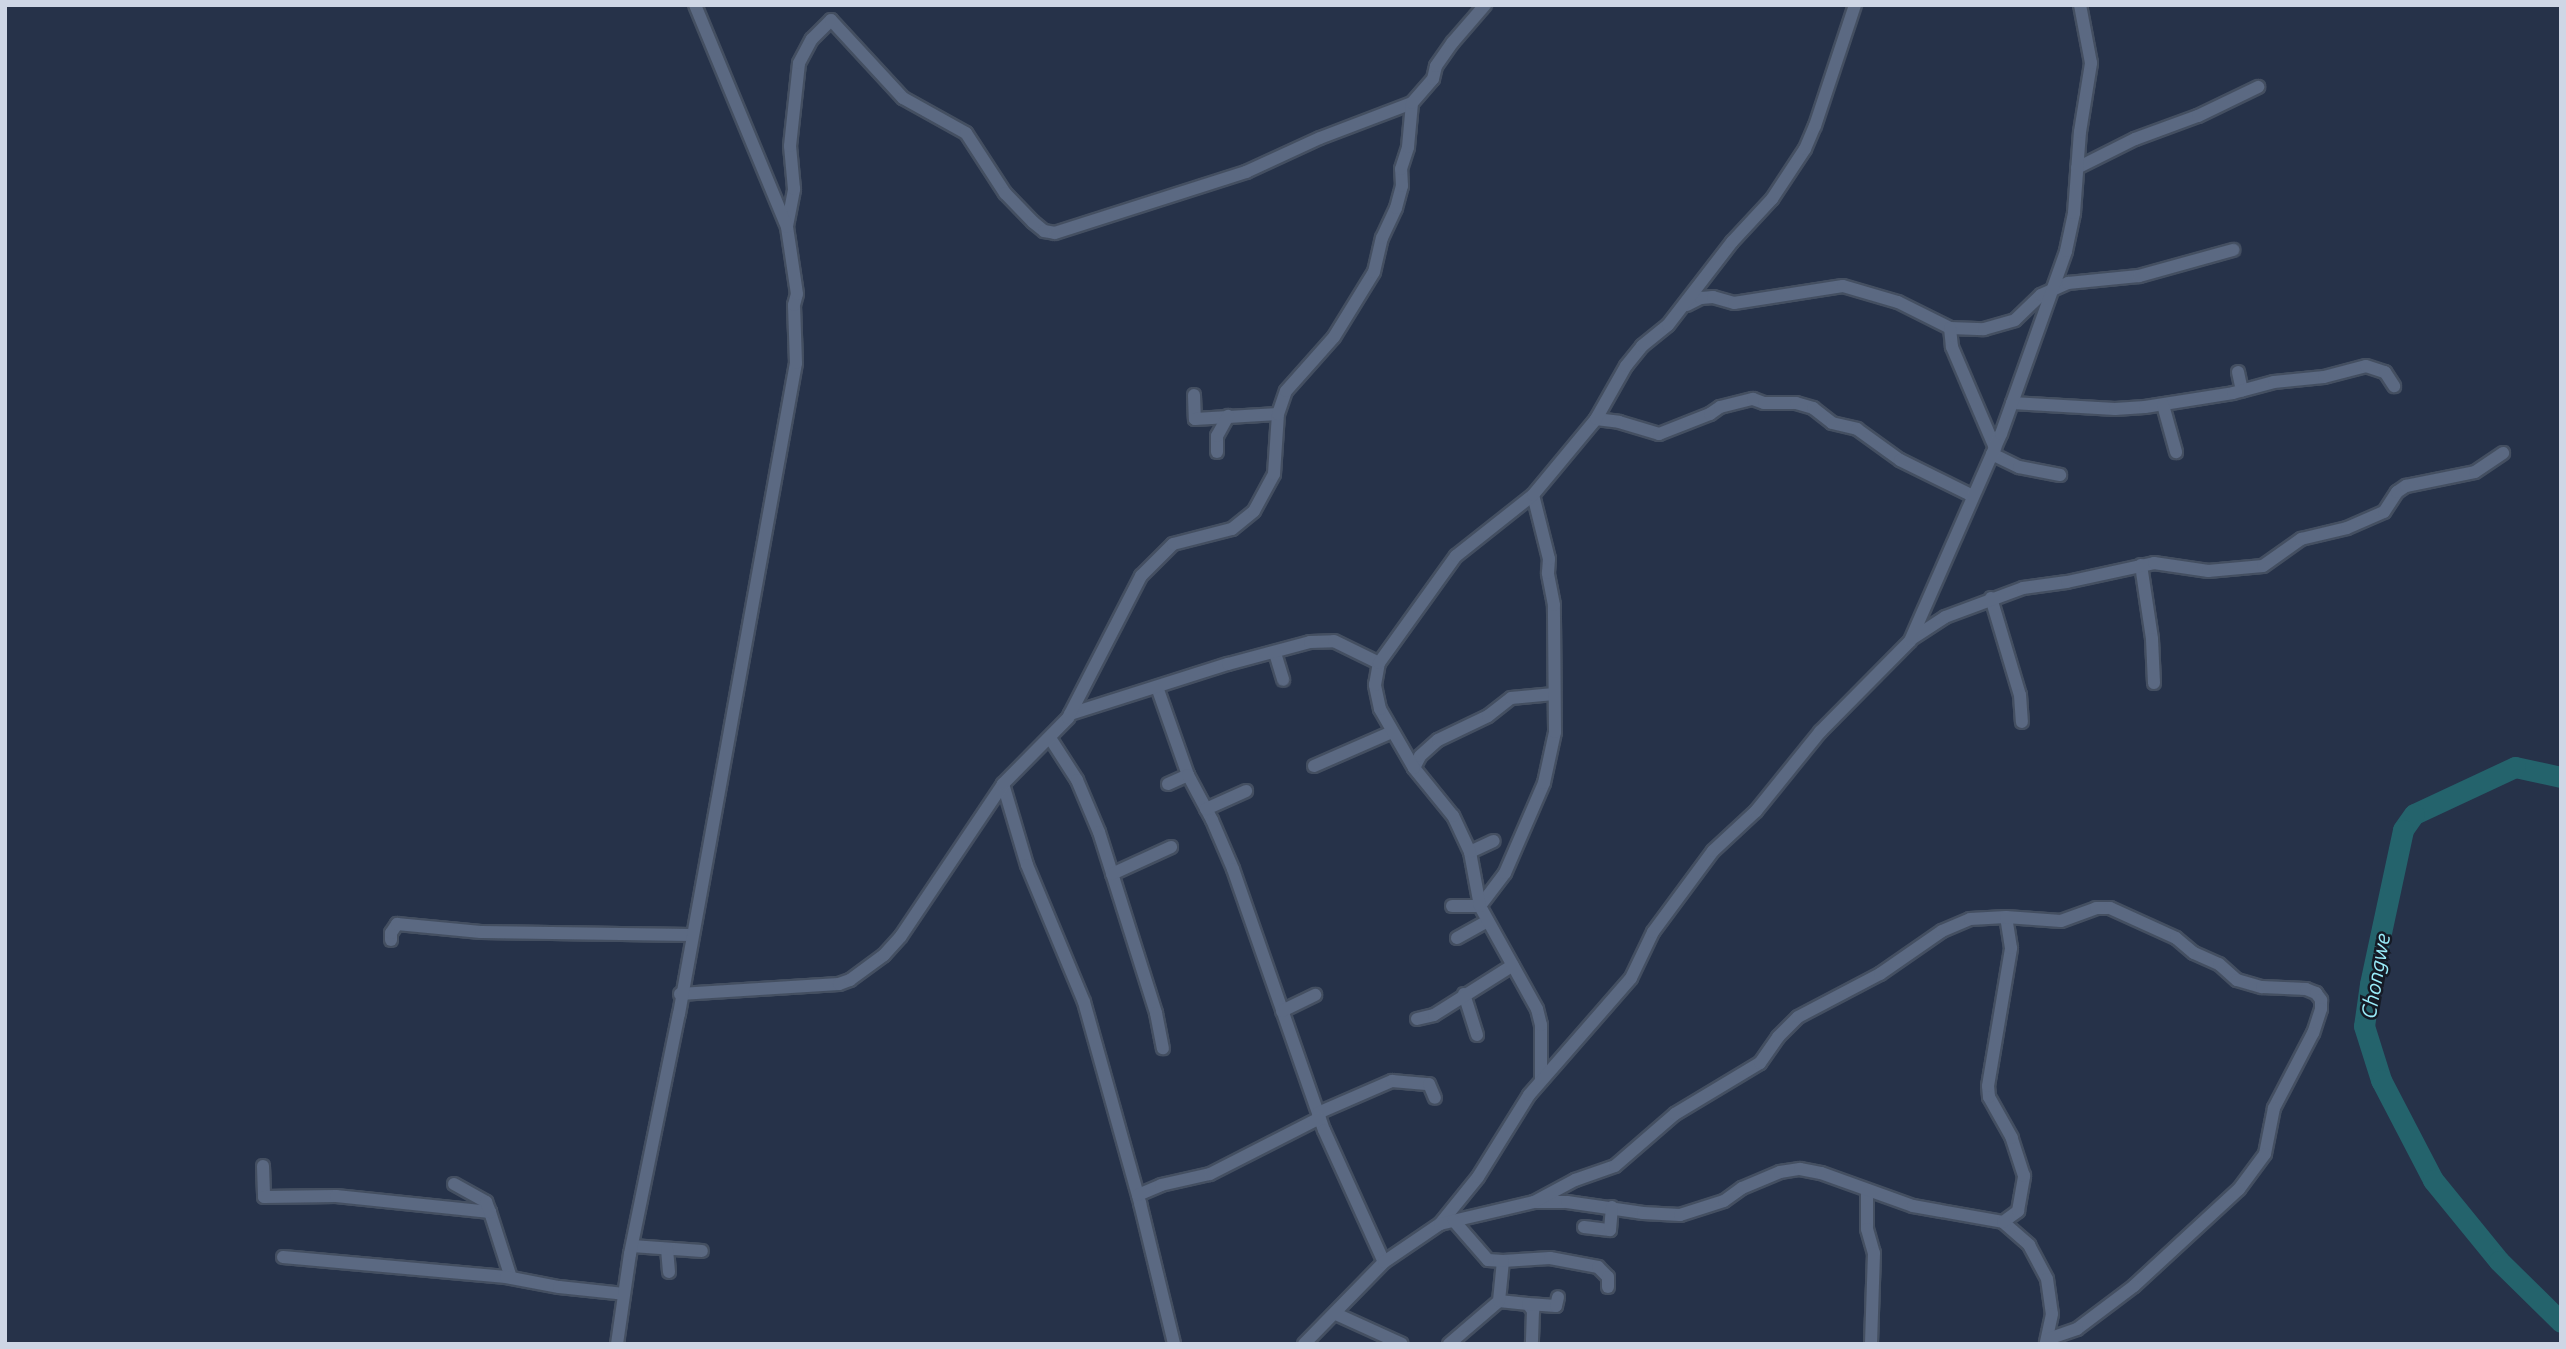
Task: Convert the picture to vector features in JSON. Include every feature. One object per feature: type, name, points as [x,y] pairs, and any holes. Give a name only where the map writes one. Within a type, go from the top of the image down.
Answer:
[{"type":"street","points":[[617,1344],[632,1246],[796,363],[794,305],[797,294],[787,228],[695,5]]},
{"type":"street","points":[[787,228],[794,189],[790,146],[799,63],[812,39],[831,20],[903,98],[966,133],[1005,193],[1044,231],[1055,233],[1233,177],[1320,138],[1412,103],[1433,79],[1436,66],[1453,42],[1485,5]]},
{"type":"street","points":[[1541,1080],[1541,1025],[1537,1009],[1480,906],[1470,852],[1453,816],[1414,768],[1380,709],[1375,685],[1378,663],[1457,556],[1533,495],[1597,419],[1626,366],[1642,346],[1668,326],[1732,243],[1772,199],[1805,149],[1855,5]]},
{"type":"street","points":[[1910,641],[2012,403],[2053,289],[2074,213],[2091,63],[2080,5]]},
{"type":"street","points":[[2077,168],[2135,139],[2198,116],[2258,87]]},
{"type":"street","points":[[680,994],[817,987],[850,981],[884,955],[901,936],[1003,784],[1050,738],[1070,714],[1141,576],[1173,544],[1232,529],[1254,511],[1274,474],[1278,414],[1286,391],[1334,337],[1374,272],[1382,238],[1396,208],[1402,186],[1401,169],[1408,147],[1412,103]]},
{"type":"street","points":[[1682,308],[1701,298],[1713,297],[1734,303],[1843,286],[1898,302],[1950,328],[1984,328],[2009,323],[2041,295],[2053,289],[2096,278],[2139,276],[2233,250]]},
{"type":"street","points":[[1950,328],[1952,347],[1993,451],[2019,467],[2060,475]]},
{"type":"street","points":[[2012,403],[2115,409],[2163,405],[2242,391],[2274,382],[2324,377],[2366,366],[2385,372],[2394,386]]},
{"type":"street","points":[[2238,372],[2242,391]]},
{"type":"street","points":[[1194,395],[1195,419],[1278,414]]},
{"type":"street","points":[[1597,419],[1619,422],[1659,434],[1710,414],[1720,407],[1753,399],[1764,403],[1796,403],[1814,408],[1832,423],[1857,429],[1900,460],[1973,496]]},
{"type":"street","points":[[2163,405],[2176,452]]},
{"type":"street","points":[[1217,452],[1217,436],[1228,416]]},
{"type":"street","points":[[1304,1344],[1384,1262],[1440,1224],[1478,1177],[1541,1080],[1631,978],[1653,932],[1713,851],[1756,811],[1820,732],[1910,641],[1945,617],[2023,588],[2067,582],[2154,563],[2208,571],[2263,566],[2301,539],[2347,528],[2384,512],[2397,492],[2406,486],[2475,472],[2503,453]]},
{"type":"street","points":[[1480,906],[1505,873],[1544,783],[1555,732],[1554,605],[1548,573],[1549,559],[1533,495]]},
{"type":"street","points":[[2141,565],[2152,639],[2154,683]]},
{"type":"street","points":[[1991,598],[2020,695],[2022,722]]},
{"type":"street","points":[[1070,714],[1228,664],[1310,642],[1334,641],[1378,663]]},
{"type":"street","points":[[1275,653],[1283,680]]},
{"type":"street","points":[[1157,687],[1188,775],[1233,869],[1319,1116],[1384,1262]]},
{"type":"street","points":[[1414,768],[1420,756],[1438,740],[1488,716],[1511,698],[1554,694]]},
{"type":"street","points":[[1314,766],[1392,732]]},
{"type":"street","points":[[1050,738],[1077,780],[1112,874],[1164,1048]]},
{"type":"street","points":[[1168,784],[1188,775]]},
{"type":"street","points":[[1003,784],[1027,865],[1084,1002],[1138,1195],[1174,1344]]},
{"type":"street","points":[[1206,809],[1247,791]]},
{"type":"street","points":[[1470,852],[1494,841]]},
{"type":"street","points":[[1112,874],[1171,847]]},
{"type":"street","points":[[1452,906],[1480,906]]},
{"type":"street","points":[[1440,1224],[1534,1202],[1575,1180],[1615,1166],[1675,1114],[1760,1063],[1778,1037],[1798,1017],[1880,974],[1942,931],[1970,919],[2062,921],[2096,908],[2110,908],[2176,937],[2194,953],[2219,964],[2237,980],[2278,990],[2305,989],[2316,993],[2321,1000],[2313,1033],[2274,1108],[2265,1154],[2239,1189],[2133,1286],[2077,1329],[2046,1341]]},
{"type":"street","points":[[2003,1222],[2018,1211],[2024,1176],[2012,1138],[1989,1097],[1988,1086],[2011,948],[2006,918]]},
{"type":"street","points":[[1457,938],[1488,921]]},
{"type":"street","points":[[391,940],[391,933],[397,924],[481,932],[691,935]]},
{"type":"street","points":[[1417,1018],[1434,1015],[1513,965]]},
{"type":"street","points":[[1464,994],[1477,1035]]},
{"type":"street","points":[[1282,1011],[1315,995]]},
{"type":"street","points":[[1138,1195],[1161,1185],[1210,1174],[1392,1081],[1429,1084],[1435,1098]]},
{"type":"street","points":[[263,1166],[264,1197],[336,1196],[490,1212]]},
{"type":"street","points":[[1534,1202],[1612,1207],[1658,1215],[1697,1212],[1780,1172],[1800,1169],[1821,1172],[1913,1206],[2003,1222],[2029,1245],[2047,1279],[2052,1314],[2046,1341]]},
{"type":"street","points":[[454,1184],[485,1202],[511,1278]]},
{"type":"street","points":[[1867,1190],[1867,1229],[1874,1253],[1871,1344]]},
{"type":"street","points":[[1584,1227],[1609,1230],[1612,1207]]},
{"type":"street","points":[[1454,1221],[1488,1260],[1550,1258],[1598,1267],[1608,1277],[1608,1287]]},
{"type":"street","points":[[632,1246],[702,1251]]},
{"type":"street","points":[[667,1249],[669,1272]]},
{"type":"street","points":[[283,1257],[511,1278],[559,1287],[624,1294]]},
{"type":"street","points":[[1449,1344],[1499,1301],[1503,1261]]},
{"type":"street","points":[[1499,1301],[1556,1306],[1558,1297]]},
{"type":"street","points":[[1528,1304],[1533,1311],[1532,1344]]},
{"type":"street","points":[[1336,1314],[1402,1344]]},
{"type":"waterway","name":"Chongwe","points":[[2561,777],[2515,767],[2414,814],[2403,830],[2370,984],[2364,1026],[2381,1080],[2433,1180],[2499,1261],[2561,1322]]}]
